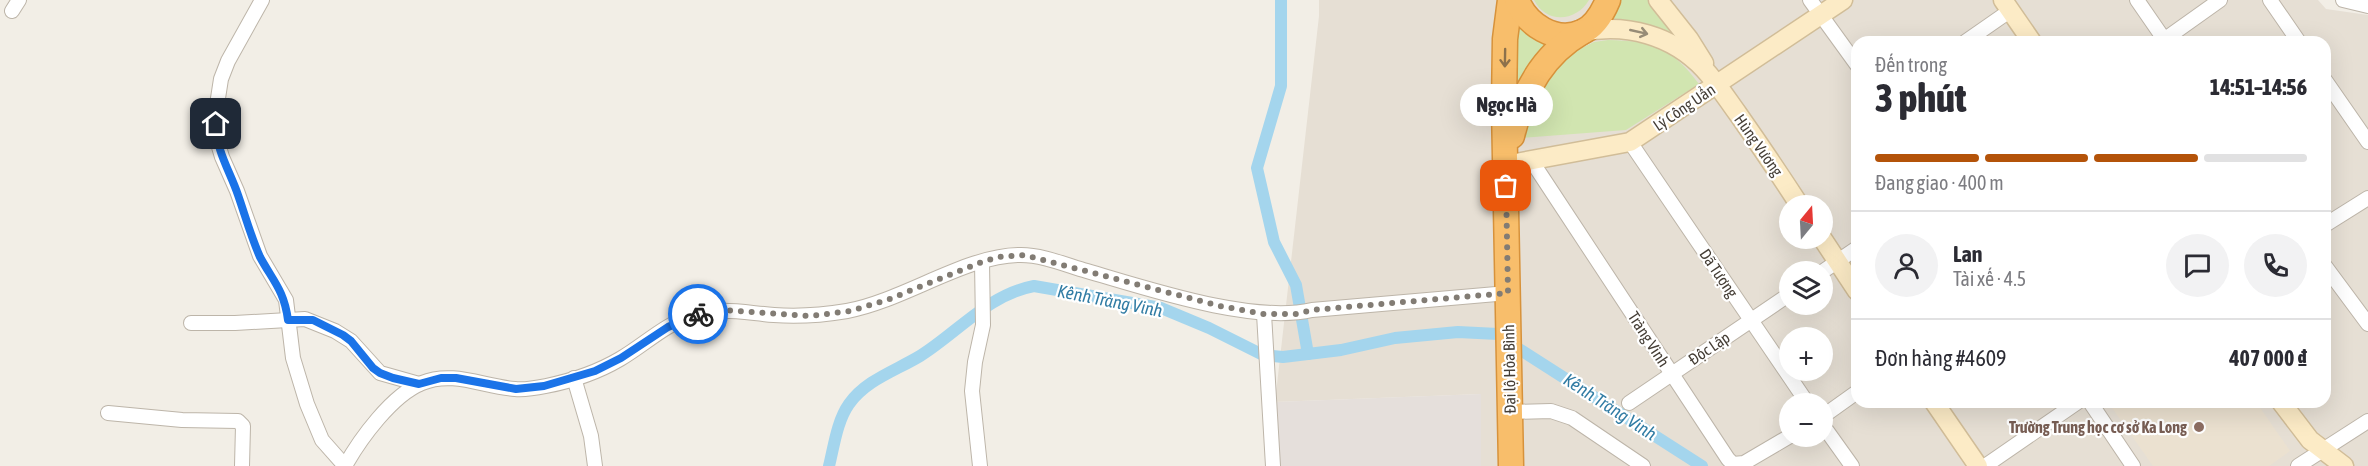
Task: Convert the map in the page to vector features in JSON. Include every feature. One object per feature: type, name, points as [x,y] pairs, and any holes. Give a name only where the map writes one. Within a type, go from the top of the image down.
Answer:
[{"type":"highway","points":[[1505,165],[1518,112],[1531,82],[1547,60],[1568,40],[1582,32],[1602,12],[1608,0]]},
{"type":"highway","points":[[1512,4],[1537,27],[1551,33],[1582,32]]},
{"type":"highway","points":[[1505,165],[1504,106],[1512,4]]},
{"type":"highway","name":"Đại lộ Hòa Bình","points":[[1505,165],[1511,466]]},
{"type":"main road","points":[[1658,0],[1689,39],[1717,85]]},
{"type":"main road","name":"Lý Công Uẩn","points":[[1505,165],[1630,142],[1843,0]]},
{"type":"main road","points":[[2007,5],[2028,36]]},
{"type":"main road","points":[[1582,32],[1600,28],[1620,29],[1657,37],[1690,57],[1717,85]]},
{"type":"main road","name":"Hùng Vương","points":[[1717,85],[1792,195]]},
{"type":"main road","points":[[1833,270],[1851,286]]},
{"type":"main road","points":[[1938,408],[1978,466]]},
{"type":"main road","points":[[2286,408],[2321,450],[2344,466]]},
{"type":"street","points":[[262,0],[228,61],[221,79],[216,111],[216,137],[260,256],[286,300],[293,358],[307,404],[322,440],[345,466],[369,430],[402,396],[419,384],[441,378],[456,378],[516,389],[544,386],[608,365],[668,327],[693,315],[724,310],[810,316],[850,311],[887,300],[998,257],[1024,255],[1166,293],[1264,314],[1297,314],[1312,310],[1508,293]]},
{"type":"street","points":[[1810,0],[1851,57]]},
{"type":"street","points":[[2137,0],[2161,36]]},
{"type":"street","points":[[2171,36],[2220,0]]},
{"type":"street","points":[[2270,0],[2295,36]]},
{"type":"street","points":[[2343,0],[2368,6]]},
{"type":"street","points":[[1972,36],[2007,5]]},
{"type":"street","points":[[2331,89],[2368,142]]},
{"type":"street","name":"Dã Tượng","points":[[1630,142],[1802,393]]},
{"type":"street","name":"Tràng Vinh","points":[[1531,160],[1728,459],[1733,464],[1744,463],[1779,442]]},
{"type":"street","points":[[2331,221],[2368,198]]},
{"type":"street","points":[[1833,265],[1851,252]]},
{"type":"street","points":[[980,466],[972,391],[975,362],[983,325],[982,262]]},
{"type":"street","points":[[2331,274],[2368,324]]},
{"type":"street","name":"Độc Lập","points":[[1629,403],[1779,302]]},
{"type":"street","points":[[1264,314],[1273,466]]},
{"type":"street","points":[[191,323],[306,319],[335,331],[351,341],[380,373],[419,384]]},
{"type":"street","points":[[574,378],[591,436],[595,466]]},
{"type":"street","points":[[1833,409],[1851,396]]},
{"type":"street","points":[[1985,466],[2069,408]]},
{"type":"street","points":[[2094,408],[2133,466]]},
{"type":"street","points":[[1509,412],[1551,411],[1572,418],[1624,460],[1643,466]]},
{"type":"street","points":[[108,413],[182,420],[237,421],[243,426],[242,466]]},
{"type":"street","points":[[2298,466],[2368,421]]},
{"type":"street","points":[[1833,439],[1852,466]]},
{"type":"shaded area","points":[[1319,0],[2318,0],[2326,9],[2368,15],[2368,466],[1481,466],[1481,394],[1275,402]]},
{"type":"shaded area","points":[[1481,394],[1481,466],[1276,466],[1275,402]]},
{"type":"shaded area","name":"Trường Trung học cơ sở Ka Long","points":[[2112,408],[2260,408],[2290,451],[2269,466],[2153,466]]},
{"type":"green space","points":[[1534,0],[1589,0],[1577,13],[1561,17],[1546,13]]},
{"type":"green space","points":[[1611,0],[1649,0],[1678,36],[1651,26],[1609,21]]},
{"type":"green space","points":[[1513,14],[1554,40],[1515,97]]},
{"type":"green space","points":[[1608,40],[1637,42],[1660,48],[1679,62],[1699,84],[1626,130],[1522,138],[1536,88],[1569,54],[1594,42]]},
{"type":"waterway","points":[[1281,0],[1281,86],[1257,168],[1274,242],[1296,285],[1308,354]]},
{"type":"waterway","name":"Kênh Tràng Vinh","points":[[829,466],[836,434],[845,411],[864,388],[934,347],[974,315],[1002,297],[1034,286],[1161,308],[1209,328],[1263,355],[1283,357],[1341,350],[1395,338],[1458,332],[1498,334]]},
{"type":"waterway","name":"Kênh Tràng Vinh","points":[[1519,349],[1702,466]]},
{"type":"way so far","points":[[698,314],[724,310],[810,316],[850,311],[887,300],[964,268],[998,257],[1013,255],[1039,257],[1166,293],[1264,314],[1297,314],[1312,310],[1508,293],[1506,186]]},
{"type":"place","name":"Ngọc Hà","points":[[1506,186]]},
{"type":"place","name":"Trường Trung học cơ sở Ka Long","points":[[2199,427]]},
{"type":"route","points":[[216,124],[216,137],[222,157],[237,191],[260,256],[286,300],[288,320],[313,320],[343,335],[380,373],[419,384],[441,378],[456,378],[501,387],[528,389],[595,371],[621,358],[668,327],[698,314]]}]
